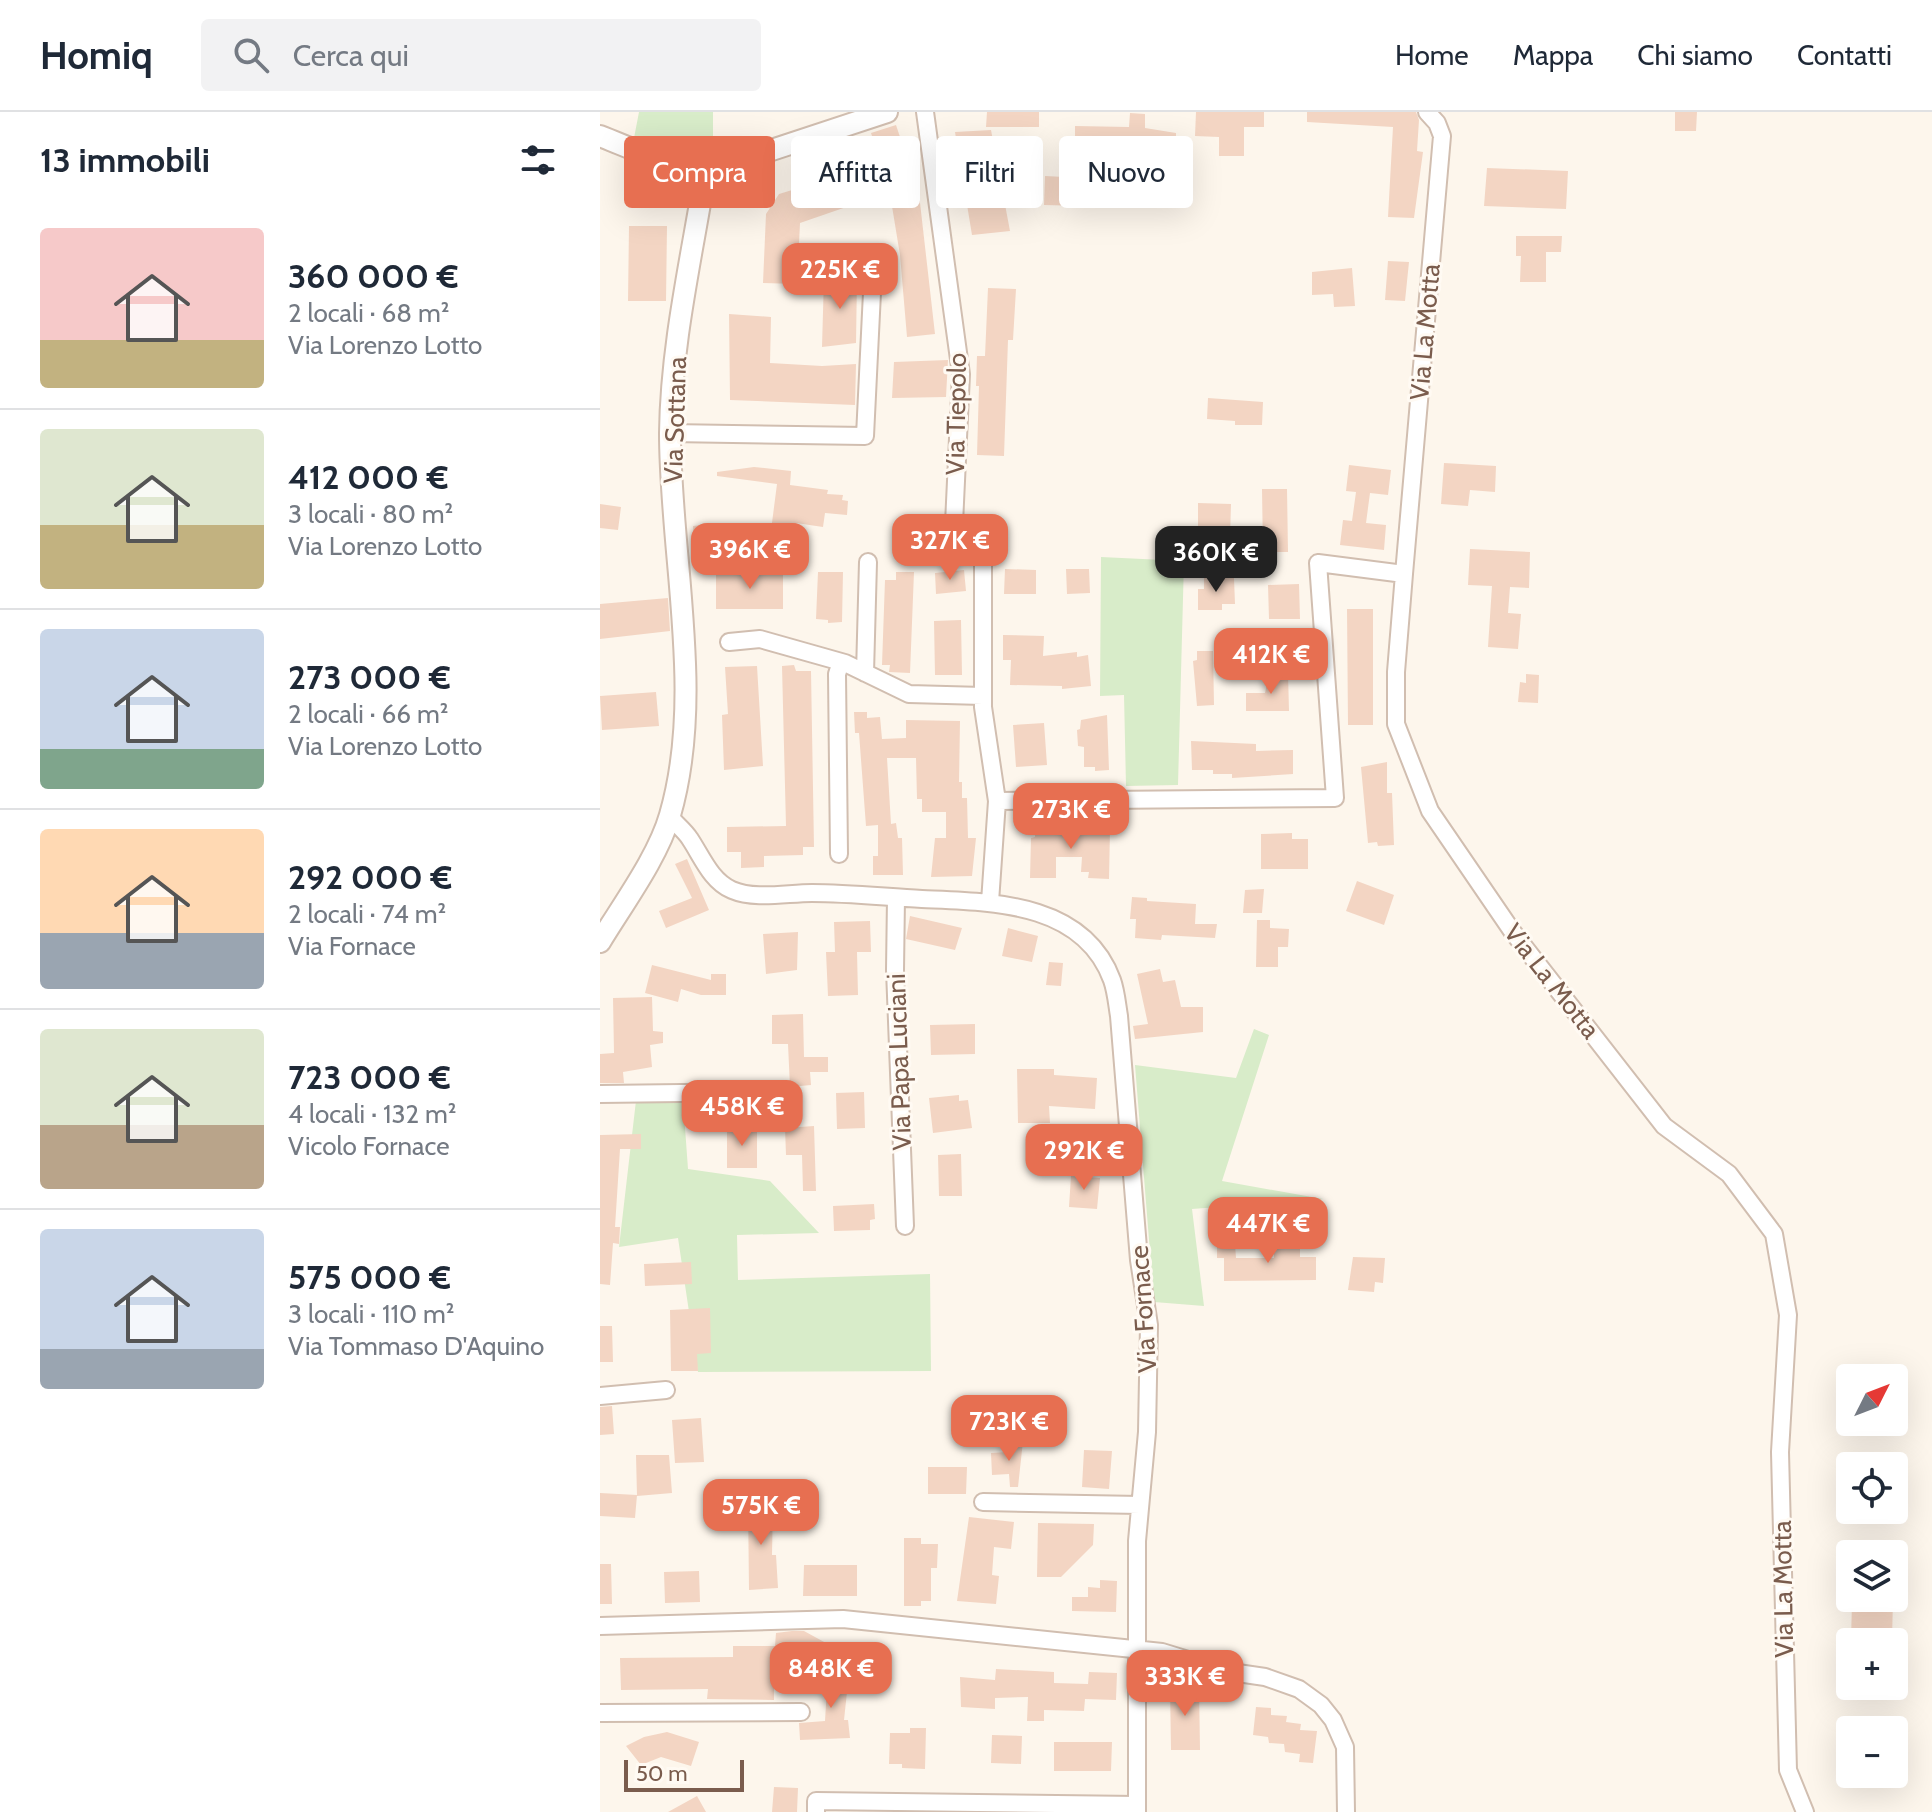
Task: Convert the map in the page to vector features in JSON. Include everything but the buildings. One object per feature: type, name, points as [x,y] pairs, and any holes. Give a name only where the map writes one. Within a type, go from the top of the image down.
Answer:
[{"type":"street","points":[[775,149],[887,112]]},
{"type":"street","name":"Via Tiepolo","points":[[925,112],[961,374],[953,545],[983,554],[983,696],[997,801],[990,902]]},
{"type":"street","name":"Via La Motta","points":[[1427,112],[1437,123],[1442,136],[1396,672],[1396,724],[1430,811],[1512,931],[1664,1126],[1729,1174],[1774,1234],[1788,1315],[1780,1452],[1788,1770],[1805,1812]]},
{"type":"street","points":[[600,136],[624,144]]},
{"type":"street","name":"Via Sottana","points":[[600,942],[670,817],[679,774],[685,707],[670,433],[673,364],[699,208]]},
{"type":"street","points":[[670,433],[865,436],[873,272]]},
{"type":"street","points":[[865,673],[868,562]]},
{"type":"street","points":[[997,801],[1335,798],[1318,563],[1404,574]]},
{"type":"street","points":[[729,642],[760,639],[841,662],[909,694],[983,696]]},
{"type":"street","points":[[839,854],[837,674],[841,662]]},
{"type":"street","name":"Via Fornace","points":[[670,817],[690,838],[700,859],[717,879],[732,890],[751,894],[814,893],[990,902],[1038,912],[1087,941],[1112,979],[1119,1016],[1139,1260],[1149,1325],[1147,1432],[1137,1541],[1137,1809]]},
{"type":"street","name":"Via Papa Luciani","points":[[896,898],[896,1000],[905,1226]]},
{"type":"street","points":[[600,1094],[765,1092]]},
{"type":"street","points":[[600,1396],[666,1390]]},
{"type":"street","points":[[983,1502],[1140,1505]]},
{"type":"street","points":[[600,1626],[843,1619],[1162,1652],[1224,1671],[1265,1677],[1312,1697],[1333,1720],[1345,1747],[1346,1812]]},
{"type":"street","points":[[600,1713],[801,1712]]},
{"type":"street","points":[[816,1812],[816,1801],[977,1809],[1137,1809]]},
{"type":"green space","points":[[639,112],[713,112],[713,136],[634,136]]},
{"type":"green space","points":[[1101,557],[1184,561],[1178,785],[1126,786],[1124,695],[1100,696]]},
{"type":"green space","points":[[1254,1029],[1269,1035],[1222,1181],[1323,1199],[1192,1209],[1204,1306],[1154,1302],[1135,1065],[1236,1078]]},
{"type":"green space","points":[[637,1092],[683,1100],[688,1169],[770,1181],[819,1233],[737,1235],[738,1280],[930,1274],[931,1371],[698,1372],[678,1238],[619,1247]]}]
